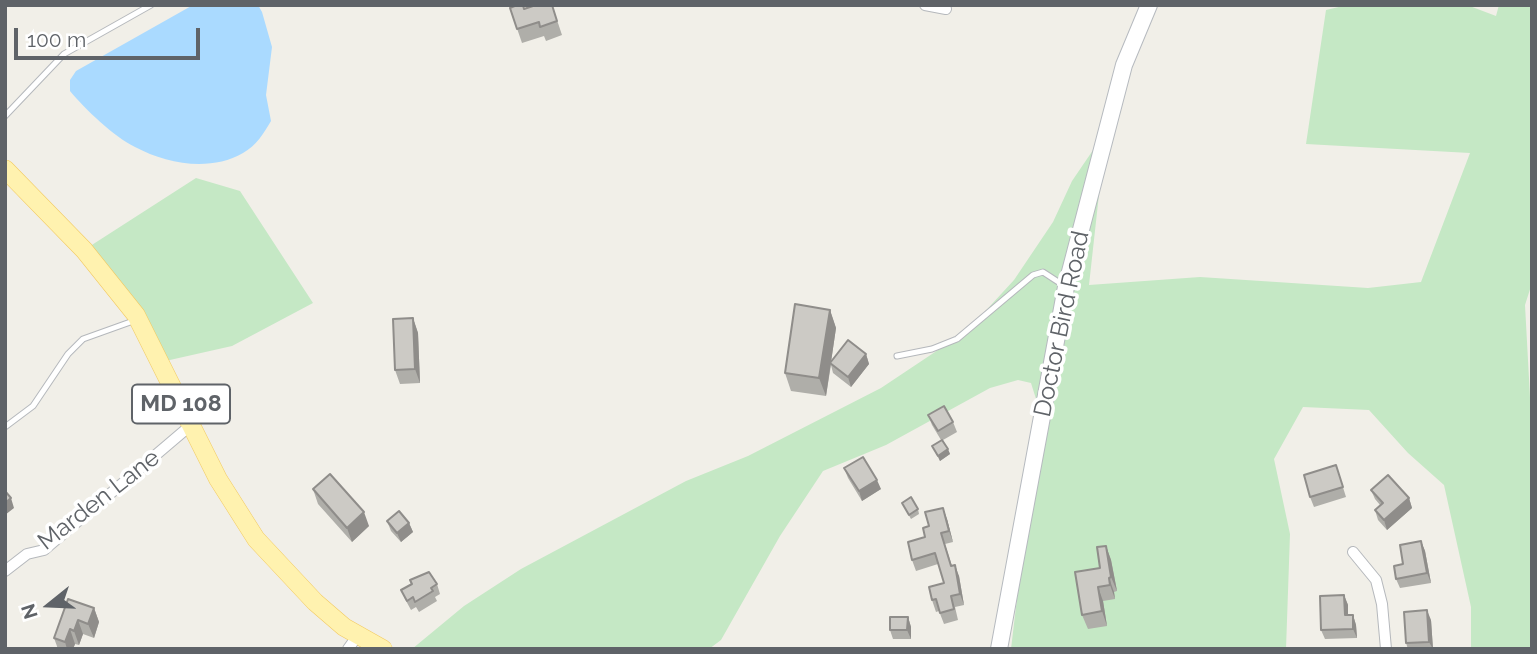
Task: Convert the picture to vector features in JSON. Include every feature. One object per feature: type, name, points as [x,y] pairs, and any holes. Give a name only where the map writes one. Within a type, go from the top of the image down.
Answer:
[{"type":"main road","name":"Doctor Bird Road","points":[[999,649],[1066,287],[1124,65],[1149,5]]},
{"type":"main road","name":"MD 108","points":[[5,170],[85,250],[138,319],[218,479],[256,539],[314,602],[344,627],[353,642],[383,649]]},
{"type":"street","points":[[925,5],[946,9]]},
{"type":"street","name":"Marden Lane","points":[[5,572],[27,554],[44,550],[191,425]]},
{"type":"street","points":[[1353,552],[1376,580],[1382,604],[1386,649]]},
{"type":"lane","points":[[5,116],[64,54],[151,5]]},
{"type":"lane","points":[[897,356],[932,349],[957,339],[1033,275],[1043,272],[1066,287]]},
{"type":"lane","points":[[5,427],[33,406],[68,354],[83,339],[138,319]]},
{"type":"green space","points":[[1347,5],[1467,5],[1496,16],[1499,5],[1532,5],[1532,283],[1525,305],[1532,434],[1532,649],[1471,649],[1471,607],[1444,485],[1408,453],[1369,410],[1303,407],[1274,459],[1290,534],[1286,649],[1011,649],[1033,464],[1042,418],[1031,383],[1018,380],[990,388],[886,445],[823,471],[780,536],[721,640],[709,649],[412,649],[464,606],[521,569],[686,481],[748,456],[881,388],[968,330],[1014,280],[1053,222],[1072,181],[1106,131],[1089,285],[1200,277],[1368,288],[1421,282],[1470,153],[1306,144],[1326,10]]},
{"type":"green space","points":[[196,178],[240,191],[313,303],[232,346],[161,362],[84,250]]},
{"type":"water","points":[[193,5],[258,5],[272,47],[266,95],[271,121],[248,150],[230,159],[203,164],[161,158],[135,147],[100,122],[70,91],[70,80],[76,71]]},
{"type":"building","points":[[523,5],[524,9],[536,5],[552,5],[557,21],[540,27],[539,22],[517,29],[510,8]]},
{"type":"building","points":[[795,304],[830,310],[819,378],[785,373]]},
{"type":"building","points":[[413,318],[415,369],[395,370],[393,319]]},
{"type":"building","points":[[848,340],[866,354],[848,377],[830,363]]},
{"type":"building","points":[[944,406],[953,422],[938,431],[928,415]]},
{"type":"building","points":[[942,440],[948,449],[938,456],[932,446]]},
{"type":"building","points":[[863,457],[877,480],[859,491],[844,468]]},
{"type":"building","points":[[1336,465],[1343,487],[1310,497],[1304,475]]},
{"type":"building","points":[[330,474],[364,512],[347,528],[313,489]]},
{"type":"building","points":[[1388,475],[1409,498],[1384,520],[1375,510],[1383,503],[1371,490]]},
{"type":"building","points":[[5,491],[11,498],[5,503]]},
{"type":"building","points":[[911,497],[918,509],[909,515],[902,503]]},
{"type":"building","points":[[943,508],[949,531],[941,533],[951,566],[955,565],[960,594],[951,596],[954,609],[940,613],[936,599],[932,600],[929,587],[944,583],[935,553],[912,560],[908,542],[925,537],[923,528],[929,526],[925,512]]},
{"type":"building","points":[[399,511],[409,523],[397,533],[387,521]]},
{"type":"building","points":[[1421,541],[1427,573],[1396,579],[1394,566],[1403,564],[1400,545]]},
{"type":"building","points":[[1106,546],[1111,577],[1110,585],[1098,587],[1102,611],[1082,615],[1075,572],[1100,568],[1097,547]]},
{"type":"building","points":[[429,572],[437,584],[431,588],[433,591],[415,602],[413,597],[407,601],[401,590],[412,584],[410,580]]},
{"type":"building","points":[[1344,595],[1345,615],[1353,615],[1353,629],[1321,630],[1320,596]]},
{"type":"building","points":[[68,599],[94,608],[88,624],[78,620],[74,631],[70,629],[65,642],[54,638]]},
{"type":"building","points":[[1427,610],[1429,642],[1406,643],[1404,612]]},
{"type":"building","points":[[890,617],[908,617],[907,630],[890,630]]}]
